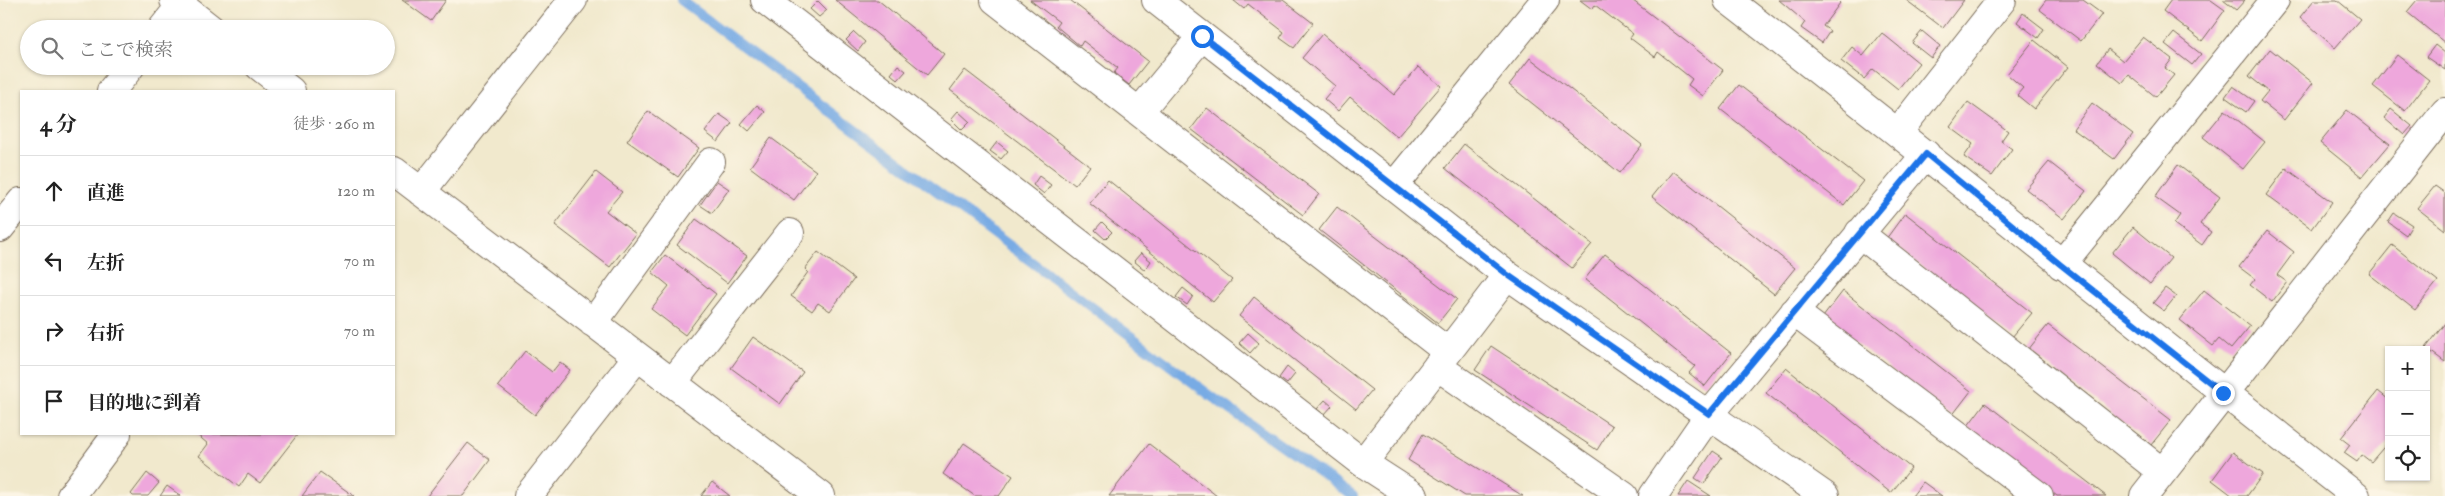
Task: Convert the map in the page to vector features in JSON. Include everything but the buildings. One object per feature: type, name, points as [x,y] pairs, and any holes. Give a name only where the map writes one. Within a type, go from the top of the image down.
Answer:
[{"type":"street","points":[[421,192],[573,0]]},
{"type":"street","points":[[764,0],[1363,462],[1414,496]]},
{"type":"street","points":[[995,0],[1139,112],[1443,359],[1624,496]]},
{"type":"street","points":[[1156,0],[1508,275],[1825,496]]},
{"type":"street","points":[[1394,186],[1544,0]]},
{"type":"street","points":[[1898,132],[2002,0]]},
{"type":"street","points":[[2061,265],[2275,0]]},
{"type":"street","points":[[167,20],[178,2],[200,20]]},
{"type":"street","points":[[1737,3],[2061,265],[2356,496]]},
{"type":"street","points":[[1139,112],[1202,36]]},
{"type":"street","points":[[112,90],[124,75]]},
{"type":"street","points":[[271,75],[290,90]]},
{"type":"street","points":[[2144,496],[2445,112]]},
{"type":"street","points":[[1653,496],[1709,414],[1926,154]]},
{"type":"street","points":[[593,323],[711,162]]},
{"type":"street","points":[[395,172],[821,496]]},
{"type":"street","points":[[0,228],[20,203]]},
{"type":"street","points":[[672,383],[790,233]]},
{"type":"street","points":[[1859,233],[2162,472]]},
{"type":"street","points":[[1363,462],[1508,275]]},
{"type":"street","points":[[1794,312],[2039,496]]},
{"type":"street","points":[[528,496],[637,357]]},
{"type":"street","points":[[71,496],[117,435]]},
{"type":"waterway","points":[[681,0],[1211,396],[1353,496]]},
{"type":"route","points":[[1202,36],[1508,275],[1709,414],[1926,154],[2061,265],[2223,393]]}]
